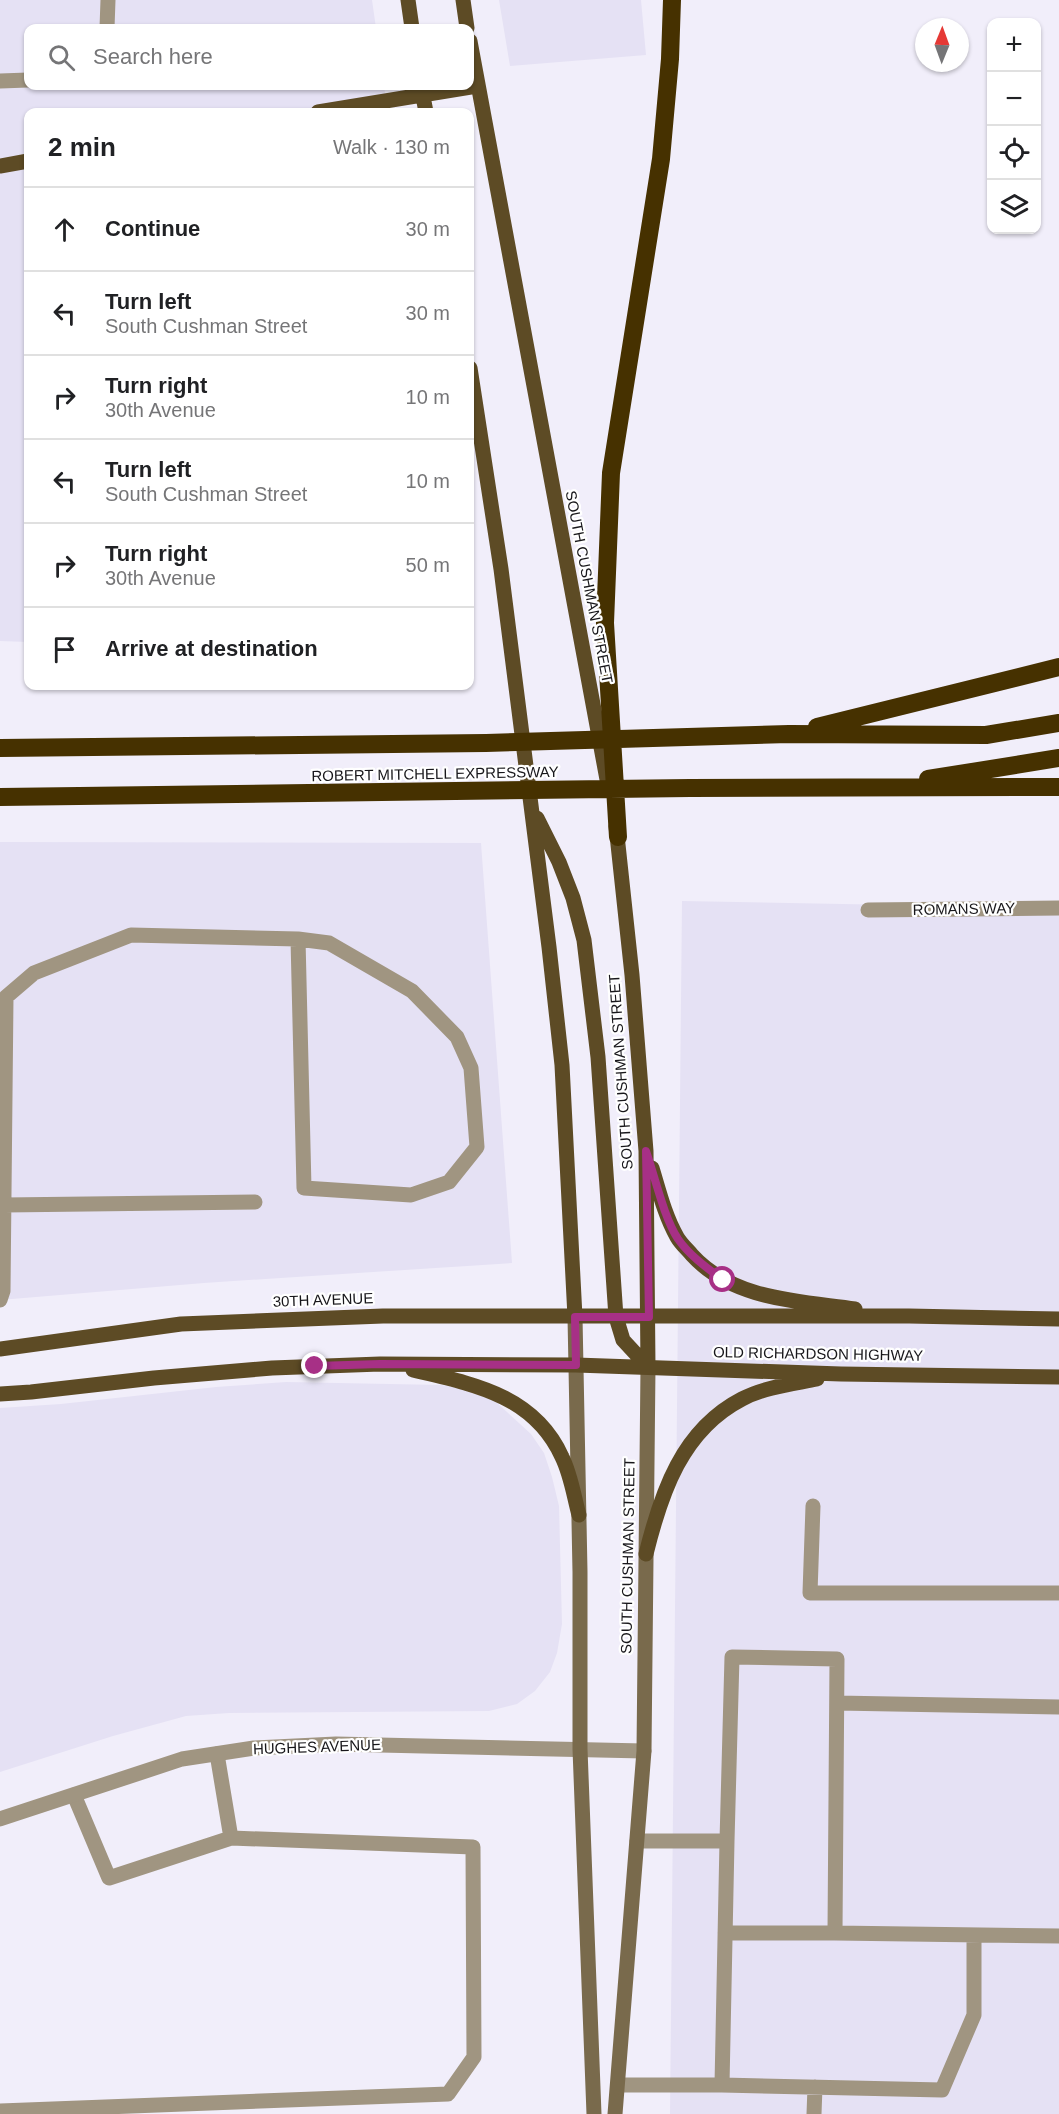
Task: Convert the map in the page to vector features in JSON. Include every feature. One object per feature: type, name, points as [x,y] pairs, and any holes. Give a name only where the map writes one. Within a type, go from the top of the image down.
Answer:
[{"type":"highway","points":[[618,837],[605,623],[611,473],[661,159],[670,59],[672,0]]},
{"type":"highway","points":[[789,734],[1059,668]]},
{"type":"highway","points":[[789,734],[986,735],[1059,723]]},
{"type":"highway","name":"ROBERT MITCHELL EXPRESSWAY","points":[[0,748],[486,743],[789,734]]},
{"type":"highway","points":[[870,788],[1059,758]]},
{"type":"highway","points":[[870,788],[1059,787]]},
{"type":"highway","name":"ROBERT MITCHELL EXPRESSWAY","points":[[0,797],[690,788],[870,788]]},
{"type":"main road","points":[[408,0],[411,24]]},
{"type":"main road","points":[[463,0],[466,24]]},
{"type":"main road","name":"SOUTH CUSHMAN STREET","points":[[474,67],[618,837],[646,1151],[649,1317],[644,1751],[615,2114]]},
{"type":"main road","points":[[337,108],[422,90],[425,108]]},
{"type":"main road","points":[[0,166],[24,162]]},
{"type":"main road","points":[[474,394],[501,569],[562,1065],[575,1317],[580,1749],[594,2114]]},
{"type":"main road","points":[[532,810],[559,862],[573,897],[584,940],[598,1057],[616,1317],[623,1340],[648,1368]]},
{"type":"main road","points":[[646,1151],[666,1212],[678,1239],[699,1262],[723,1280],[754,1292],[795,1301],[909,1316]]},
{"type":"main road","name":"30TH AVENUE","points":[[0,1349],[180,1324],[249,1320],[383,1316],[649,1317]]},
{"type":"main road","points":[[649,1317],[909,1316],[1059,1319]]},
{"type":"main road","points":[[0,1394],[260,1369],[387,1364],[576,1365]]},
{"type":"main road","points":[[387,1364],[474,1384],[507,1398],[530,1414],[549,1433],[563,1459],[579,1515]]},
{"type":"main road","name":"OLD RICHARDSON HIGHWAY","points":[[576,1365],[841,1374],[1059,1377]]},
{"type":"main road","points":[[646,1554],[658,1508],[667,1485],[695,1436],[720,1412],[743,1398],[769,1389],[841,1374]]},
{"type":"street","points":[[108,0],[108,24]]},
{"type":"street","points":[[0,81],[24,80]]},
{"type":"street","name":"ROMANS WAY","points":[[868,910],[1059,908]]},
{"type":"street","points":[[0,1300],[3,1291],[6,997],[34,973],[131,934],[298,939],[329,943],[412,991],[457,1037],[471,1068],[477,1146],[449,1182],[411,1195],[304,1188],[298,939]]},
{"type":"street","points":[[4,1205],[255,1202]]},
{"type":"street","points":[[813,1506],[810,1593],[1059,1593]]},
{"type":"street","points":[[722,2085],[732,1658],[837,1659],[835,1933]]},
{"type":"street","points":[[837,1703],[1059,1707]]},
{"type":"street","name":"HUGHES AVENUE","points":[[0,1819],[182,1759],[254,1748],[336,1744],[644,1751]]},
{"type":"street","points":[[218,1754],[231,1838]]},
{"type":"street","points":[[0,2111],[448,2094],[474,2057],[473,1847],[231,1838],[109,1878],[74,1795]]},
{"type":"street","points":[[637,1841],[727,1841]]},
{"type":"street","points":[[725,1933],[1059,1936]]},
{"type":"street","points":[[618,2085],[942,2090],[974,2015],[974,1935]]},
{"type":"street","points":[[814,2114],[815,2087]]},
{"type":"shaded area","points":[[0,0],[372,0],[375,24],[24,24],[24,90],[385,90],[387,108],[24,108],[24,642],[0,641]]},
{"type":"shaded area","points":[[499,0],[641,0],[646,55],[510,66]]},
{"type":"shaded area","points":[[0,842],[481,843],[512,1263],[204,1283],[0,1300]]},
{"type":"shaded area","points":[[682,901],[1059,908],[1059,2114],[670,2114]]},
{"type":"shaded area","points":[[286,1382],[441,1385],[464,1389],[496,1402],[531,1434],[544,1453],[559,1506],[562,1624],[557,1653],[550,1672],[535,1691],[517,1704],[489,1711],[229,1713],[186,1716],[113,1736],[0,1772],[0,1408]]},
{"type":"route","points":[[315,1366],[576,1365],[575,1317],[649,1317],[646,1151],[666,1212],[678,1239],[699,1262],[723,1280]]}]
